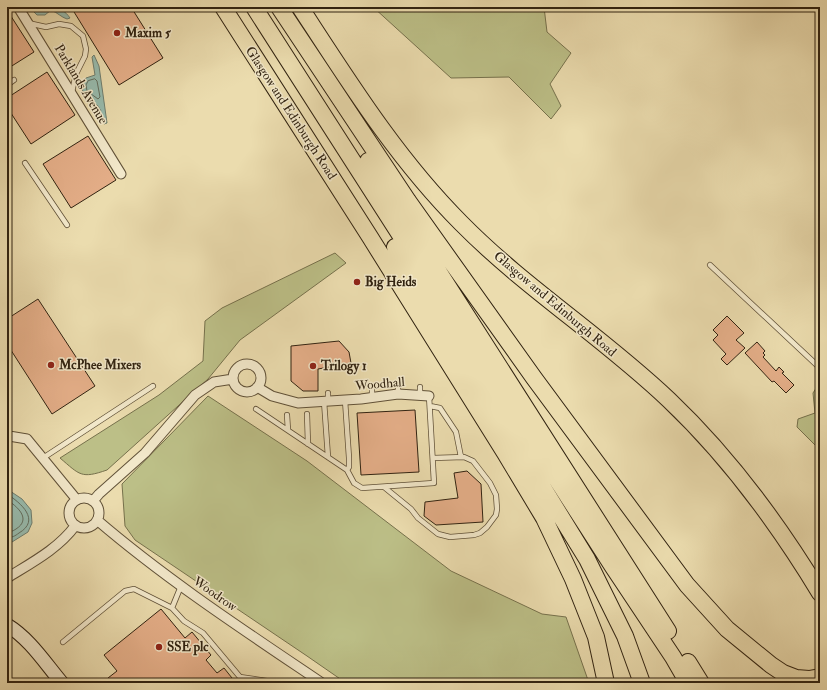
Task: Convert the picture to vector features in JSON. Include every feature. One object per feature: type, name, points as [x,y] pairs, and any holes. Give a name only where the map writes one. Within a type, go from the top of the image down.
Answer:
[{"type":"highway","name":"Glasgow and Edinburgh Road","points":[[223,7],[382,257],[544,518],[573,579],[596,637],[606,683]]},
{"type":"highway","points":[[246,7],[577,542],[602,587],[625,636],[642,683]]},
{"type":"highway","points":[[254,7],[609,560],[673,657],[688,683]]},
{"type":"highway","points":[[269,7],[571,476],[701,683]]},
{"type":"highway","points":[[279,7],[408,201],[534,378],[687,585],[727,629],[770,665],[783,673],[796,678],[809,679],[820,676]]},
{"type":"highway","name":"Glasgow and Edinburgh Road","points":[[300,7],[394,146],[430,189],[461,223],[509,268],[635,370],[668,399],[698,429],[760,502],[792,548],[820,593]]},
{"type":"highway","points":[[466,336],[477,364],[550,486],[571,524],[577,542]]},
{"type":"street","name":"Parklands Avenue","points":[[18,7],[121,174]]},
{"type":"street","points":[[243,364],[251,364],[256,367],[260,374],[260,382],[257,387],[251,391],[242,390],[235,385],[233,379],[233,374],[238,366],[243,364]]},
{"type":"street","points":[[93,501],[145,453],[195,395],[214,382],[233,379]]},
{"type":"street","name":"Woodhall","points":[[257,387],[272,396],[298,403],[327,398],[345,400],[372,397],[398,389],[423,392]]},
{"type":"street","points":[[7,437],[27,439],[77,500]]},
{"type":"street","points":[[86,498],[93,501],[97,507],[97,520],[86,528],[76,526],[70,520],[69,511],[73,502],[77,500],[86,498]]},
{"type":"street","name":"Woodrow","points":[[97,520],[140,556],[181,586],[322,683]]},
{"type":"street","points":[[7,578],[46,554],[68,536],[76,526]]},
{"type":"street","points":[[7,625],[29,643],[62,683]]},
{"type":"lane","points":[[28,23],[46,27],[58,24],[71,26],[83,36],[86,49],[85,56],[76,74],[72,93]]},
{"type":"lane","points":[[7,85],[14,80]]},
{"type":"lane","points":[[25,163],[67,224]]},
{"type":"lane","points":[[710,265],[820,368]]},
{"type":"lane","points":[[43,458],[153,386]]},
{"type":"lane","points":[[372,386],[372,397]]},
{"type":"lane","name":"Woodhall","points":[[347,470],[354,483],[362,488],[434,483],[430,406],[423,392]]},
{"type":"lane","points":[[327,398],[328,457]]},
{"type":"lane","points":[[256,409],[347,470],[349,467],[345,400]]},
{"type":"lane","points":[[430,406],[440,408],[456,432],[460,457]]},
{"type":"lane","points":[[287,414],[288,430]]},
{"type":"lane","points":[[307,414],[308,444]]},
{"type":"lane","points":[[384,487],[438,534],[450,537],[480,533],[487,527],[496,515],[496,495],[490,483],[473,461],[460,457],[433,458]]},
{"type":"lane","points":[[172,608],[181,586]]},
{"type":"lane","points":[[63,642],[125,591],[134,589],[172,608],[184,621],[203,633],[240,677],[280,683]]},
{"type":"green space","points":[[373,7],[544,7],[547,32],[571,53],[550,84],[561,106],[551,119],[509,77],[451,78]]},
{"type":"green space","points":[[335,253],[346,263],[240,340],[208,379],[107,470],[86,475],[81,474],[60,458],[159,395],[203,361],[205,321],[222,308]]},
{"type":"green space","points":[[820,382],[820,450],[797,427],[798,419],[815,413],[813,393]]},
{"type":"green space","points":[[208,396],[307,461],[451,571],[542,614],[566,617],[589,683],[346,683],[135,540],[125,526],[122,484]]},
{"type":"water","points":[[29,7],[57,8],[66,13],[70,18],[67,19],[51,10],[45,15],[37,15]]},
{"type":"water","points":[[94,55],[99,66],[107,123],[104,124],[97,115],[101,111],[98,106],[83,92],[81,83],[86,78],[95,75],[92,57]]},
{"type":"water","points":[[7,489],[22,499],[31,510],[32,523],[28,532],[12,542],[7,541]]},
{"type":"building","name":"Maxim 5","points":[[71,7],[131,7],[163,58],[119,85]]},
{"type":"building","points":[[7,10],[34,52],[7,69]]},
{"type":"building","points":[[47,72],[75,115],[31,144],[7,107],[7,98]]},
{"type":"building","points":[[88,136],[116,180],[71,208],[43,164]]},
{"type":"building","name":"McPhee Mixers","points":[[38,299],[95,386],[52,414],[7,344],[7,319]]},
{"type":"building","points":[[727,316],[744,333],[736,340],[745,348],[727,365],[721,359],[726,354],[713,340],[718,335],[713,330]]},
{"type":"building","name":"Trilogy 1","points":[[339,341],[349,352],[351,363],[318,369],[318,391],[303,391],[291,381],[291,346]]},
{"type":"building","points":[[757,342],[765,351],[763,353],[765,355],[763,357],[776,371],[779,367],[784,372],[782,373],[794,385],[786,393],[774,381],[772,382],[745,353]]},
{"type":"building","points":[[415,410],[419,472],[361,475],[357,413]]},
{"type":"building","points":[[467,471],[481,484],[483,522],[436,525],[424,516],[425,502],[458,498],[454,473]]},
{"type":"building","name":"SSE plc","points":[[161,609],[185,638],[192,632],[211,655],[206,660],[217,673],[224,668],[236,683],[113,683],[108,678],[117,671],[104,655]]},
{"type":"place","name":"Maxim 5","points":[[117,33]]},
{"type":"place","name":"Big Heids","points":[[357,282]]},
{"type":"place","name":"McPhee Mixers","points":[[51,365]]},
{"type":"place","name":"Trilogy 1","points":[[313,366]]},
{"type":"place","name":"SSE plc","points":[[159,647]]}]
